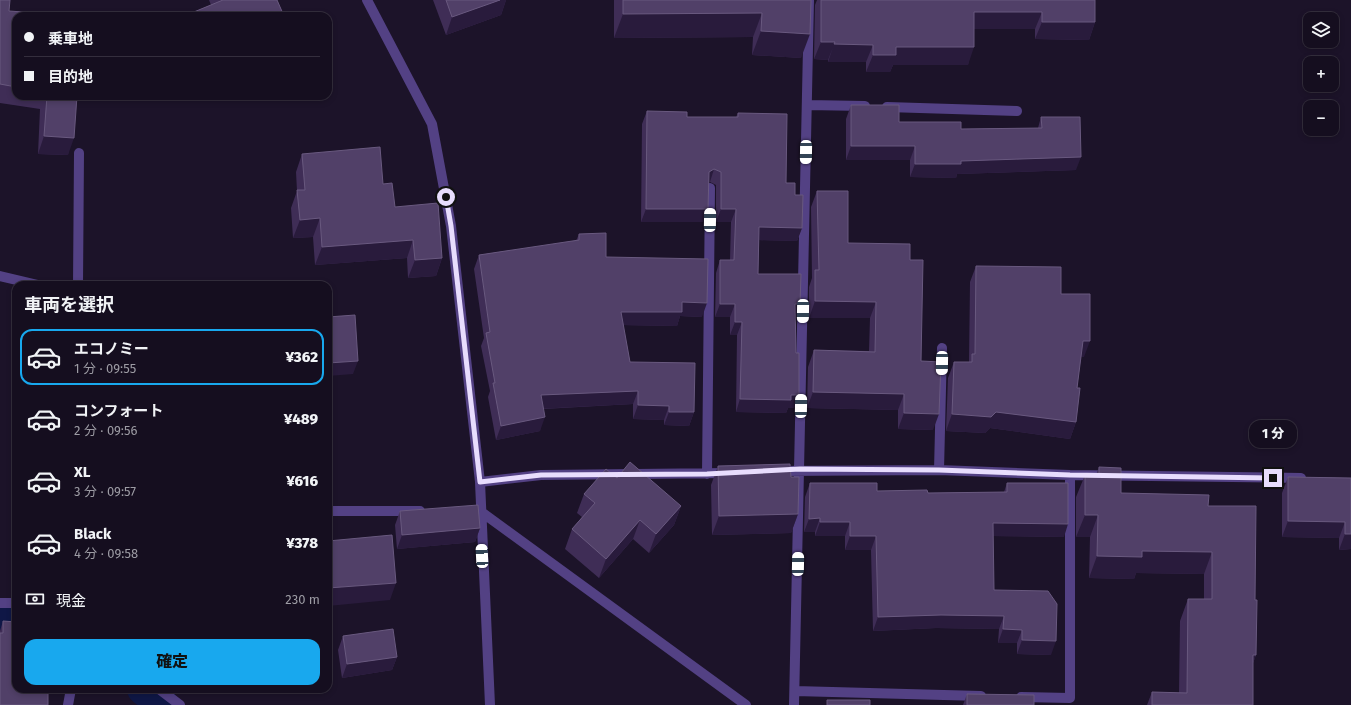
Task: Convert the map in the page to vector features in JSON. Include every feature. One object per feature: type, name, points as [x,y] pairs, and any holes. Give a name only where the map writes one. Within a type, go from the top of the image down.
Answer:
[{"type":"street","points":[[367,0],[432,124],[451,226],[480,482],[480,511],[490,705]]},
{"type":"street","points":[[794,705],[809,0]]},
{"type":"street","points":[[807,104],[1018,111]]},
{"type":"street","points":[[78,281],[80,153]]},
{"type":"street","points":[[707,474],[710,188]]},
{"type":"street","points":[[0,276],[21,281]]},
{"type":"street","points":[[939,470],[942,348]]},
{"type":"street","points":[[769,471],[800,469],[939,470],[1070,475],[1312,478]]},
{"type":"street","points":[[480,482],[541,475],[738,473]]},
{"type":"street","points":[[1007,696],[1070,698],[1070,475]]},
{"type":"street","points":[[332,511],[432,511]]},
{"type":"street","points":[[464,511],[480,511],[746,705]]},
{"type":"street","points":[[0,603],[12,603]]},
{"type":"street","points":[[795,691],[991,696]]},
{"type":"street","points":[[68,705],[70,693]]},
{"type":"street","points":[[164,693],[180,705]]},
{"type":"building","points":[[0,0],[10,0],[9,11],[23,12],[12,12],[12,86],[0,84]]},
{"type":"building","points":[[223,0],[277,0],[282,12],[194,12]]},
{"type":"building","points":[[446,0],[500,0],[452,17]]},
{"type":"building","points":[[623,0],[811,0],[810,34],[761,31],[762,13],[623,14]]},
{"type":"building","points":[[821,0],[1095,0],[1095,22],[1042,22],[1042,12],[974,12],[974,47],[896,47],[896,55],[873,55],[873,45],[834,44],[835,42],[821,42]]},
{"type":"building","points":[[47,100],[77,100],[74,138],[44,136]]},
{"type":"building","points":[[851,105],[899,105],[899,122],[961,122],[961,129],[1042,128],[1041,117],[1080,117],[1081,157],[961,161],[961,164],[915,164],[915,146],[851,146]]},
{"type":"building","points":[[647,111],[687,112],[687,117],[738,117],[738,113],[787,114],[786,183],[795,183],[795,195],[803,195],[802,228],[759,227],[758,274],[801,274],[800,304],[795,304],[796,353],[799,353],[799,395],[791,395],[791,400],[740,399],[742,322],[735,322],[735,304],[720,304],[720,260],[734,260],[736,209],[721,209],[721,172],[714,169],[709,172],[708,209],[646,209]]},
{"type":"building","points":[[380,147],[383,184],[392,183],[395,207],[438,203],[442,258],[415,260],[413,240],[322,247],[320,218],[300,220],[297,190],[305,190],[302,154]]},
{"type":"building","points":[[817,191],[848,191],[848,243],[910,244],[910,260],[923,260],[921,361],[941,362],[939,414],[904,413],[904,394],[813,392],[814,350],[875,352],[876,302],[815,301],[815,270],[819,270]]},
{"type":"building","points":[[606,233],[606,257],[708,259],[707,303],[682,302],[682,312],[621,312],[630,362],[695,363],[694,412],[669,412],[669,406],[638,405],[638,391],[541,395],[545,417],[501,426],[486,333],[490,332],[479,255],[579,240],[579,234]]},
{"type":"building","points":[[976,266],[1061,267],[1061,294],[1090,294],[1090,341],[1083,341],[1077,388],[1080,388],[1076,422],[996,412],[991,417],[952,414],[954,362],[972,362],[972,354],[975,354]]},
{"type":"building","points":[[355,315],[358,361],[332,363],[332,317]]},
{"type":"building","points":[[630,462],[681,506],[656,534],[640,520],[606,559],[572,529],[595,503],[584,494],[606,469],[617,478]]},
{"type":"building","points":[[790,464],[791,477],[799,477],[798,514],[719,516],[718,466]]},
{"type":"building","points":[[1099,467],[1121,468],[1121,493],[1209,495],[1208,506],[1256,506],[1255,600],[1257,600],[1256,655],[1253,655],[1253,705],[1152,705],[1152,692],[1187,693],[1188,599],[1212,599],[1212,552],[1142,551],[1142,557],[1097,556],[1098,515],[1085,515],[1085,475],[1099,475]]},
{"type":"building","points":[[1288,477],[1351,478],[1351,534],[1345,534],[1345,522],[1288,521]]},
{"type":"building","points":[[810,483],[877,483],[877,491],[927,490],[928,493],[1007,492],[1007,483],[1068,483],[1068,524],[993,523],[994,590],[1048,591],[1057,604],[1056,641],[1022,640],[1022,630],[1003,629],[1004,616],[941,615],[878,617],[876,536],[850,536],[850,522],[820,522],[820,518],[809,519]]},
{"type":"building","points":[[478,505],[480,528],[402,535],[400,511]]},
{"type":"building","points":[[392,535],[396,583],[332,588],[332,541]]},
{"type":"building","points":[[3,621],[12,622],[12,693],[48,693],[48,705],[0,705],[0,633],[3,633]]},
{"type":"building","points":[[393,629],[397,657],[347,664],[343,636]]},
{"type":"building","points":[[967,694],[1034,695],[1034,705],[967,705]]},
{"type":"building","points":[[827,700],[870,700],[870,705],[827,705]]},
{"type":"waterway","points":[[0,614],[12,614]]},
{"type":"waterway","points":[[148,693],[163,705]]},
{"type":"route","points":[[446,197],[451,226],[480,482],[541,475],[707,474],[800,469],[939,470],[1070,475],[1273,478]]}]
